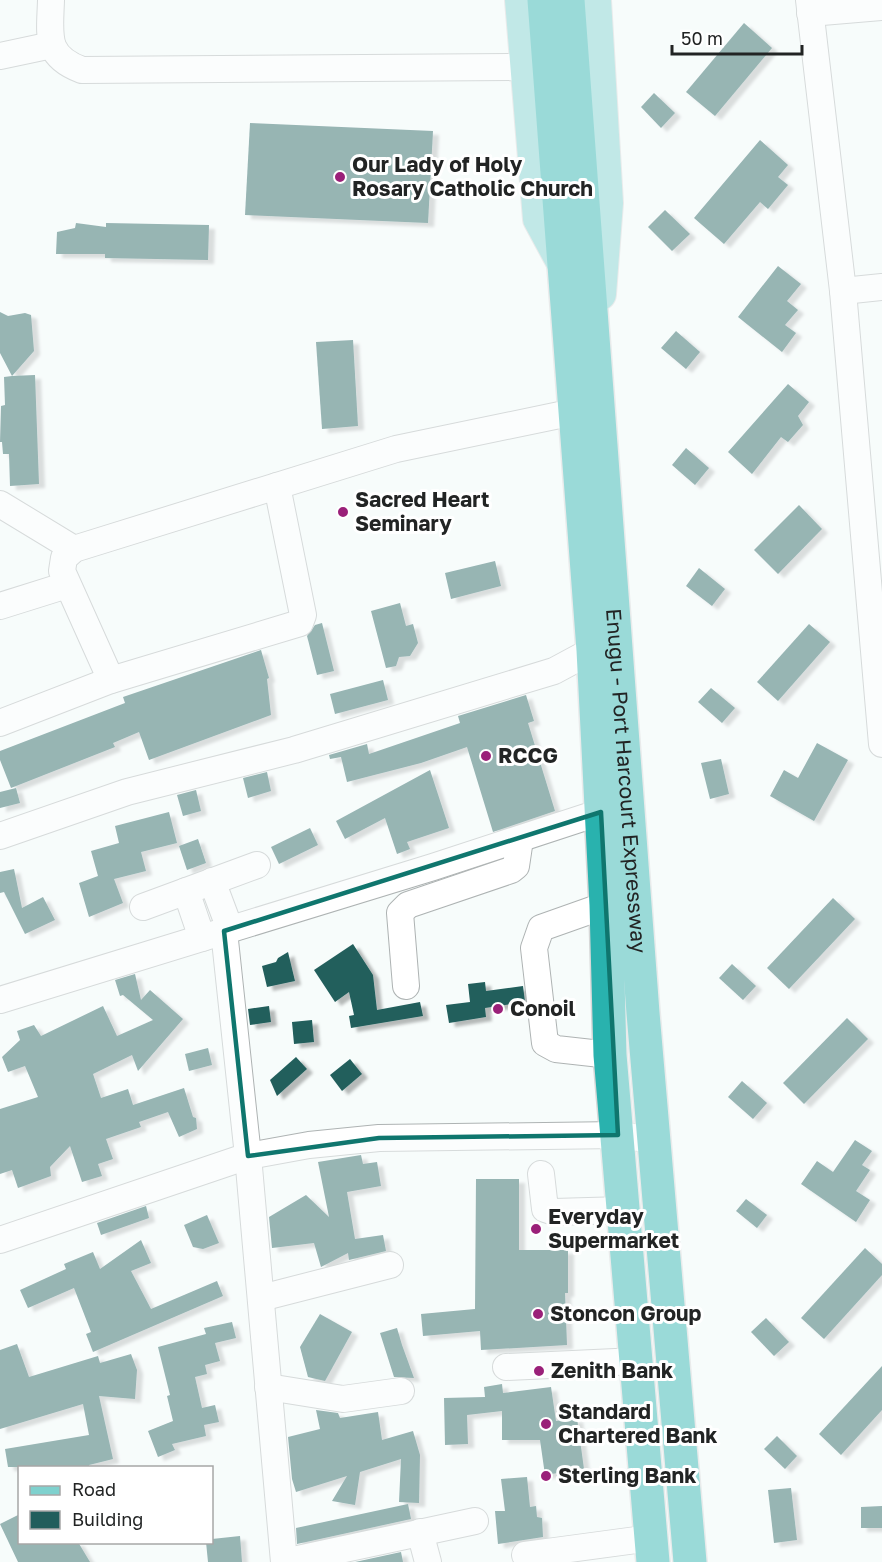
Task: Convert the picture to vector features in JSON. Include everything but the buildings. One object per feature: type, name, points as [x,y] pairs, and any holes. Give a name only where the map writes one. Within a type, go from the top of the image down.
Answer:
[{"type":"highway","name":"Enugu - Port Harcourt Expressway","points":[[544,0],[563,92],[595,361],[654,1140],[690,1562]]},
{"type":"highway","name":"Enugu - Port Harcourt Expressway","points":[[568,0],[563,92],[565,267],[593,650],[606,905],[610,1055],[652,1550]]},
{"type":"main road","points":[[521,0],[539,219],[565,267]]},
{"type":"main road","points":[[595,0],[607,202],[595,361]]},
{"type":"street","points":[[51,0],[54,51],[68,64],[82,70],[527,67]]},
{"type":"street","points":[[882,7],[810,6],[843,291],[878,645],[882,744]]},
{"type":"street","points":[[0,56],[52,45]]},
{"type":"street","points":[[843,291],[882,287]]},
{"type":"street","points":[[111,680],[62,572],[64,558],[74,549],[396,449],[574,412]]},
{"type":"street","points":[[0,723],[111,680],[300,623],[303,615],[278,486]]},
{"type":"street","points":[[0,504],[74,549]]},
{"type":"street","points":[[0,606],[67,585]]},
{"type":"street","points":[[0,836],[128,792],[294,750],[554,671],[593,650]]},
{"type":"street","points":[[0,1000],[601,812]]},
{"type":"street","points":[[406,986],[400,913],[408,905],[511,870],[516,866],[520,839]]},
{"type":"street","points":[[143,907],[257,865]]},
{"type":"street","points":[[212,881],[248,1156],[284,1562],[475,1521]]},
{"type":"street","points":[[186,891],[219,933]]},
{"type":"street","points":[[606,905],[541,928],[536,936],[534,948],[545,1043],[556,1049],[610,1055]]},
{"type":"street","points":[[0,1240],[248,1156],[309,1144],[379,1138],[618,1135],[654,1140]]},
{"type":"street","points":[[542,1174],[545,1209],[554,1212],[623,1210]]},
{"type":"street","points":[[261,1298],[390,1265]]},
{"type":"street","points":[[506,1367],[637,1361]]},
{"type":"street","points":[[268,1387],[343,1399],[401,1391]]},
{"type":"street","points":[[420,1532],[428,1562]]},
{"type":"street","points":[[525,1555],[652,1550]]},
{"type":"highlighted area","points":[[601,812],[618,1135],[379,1138],[248,1156],[224,931]]},
{"type":"place","name":"Our Lady of Holy Rosary Catholic Church","points":[[340,177]]},
{"type":"place","name":"Sacred Heart Seminary","points":[[343,512]]},
{"type":"place","name":"RCCG","points":[[486,756]]},
{"type":"place","name":"Conoil","points":[[498,1009]]},
{"type":"place","name":"Everyday Supermarket","points":[[536,1229]]},
{"type":"place","name":"Stoncon Group","points":[[538,1314]]},
{"type":"place","name":"Zenith Bank","points":[[539,1371]]},
{"type":"place","name":"Standard Chartered Bank","points":[[546,1424]]},
{"type":"place","name":"Sterling Bank","points":[[546,1476]]}]
